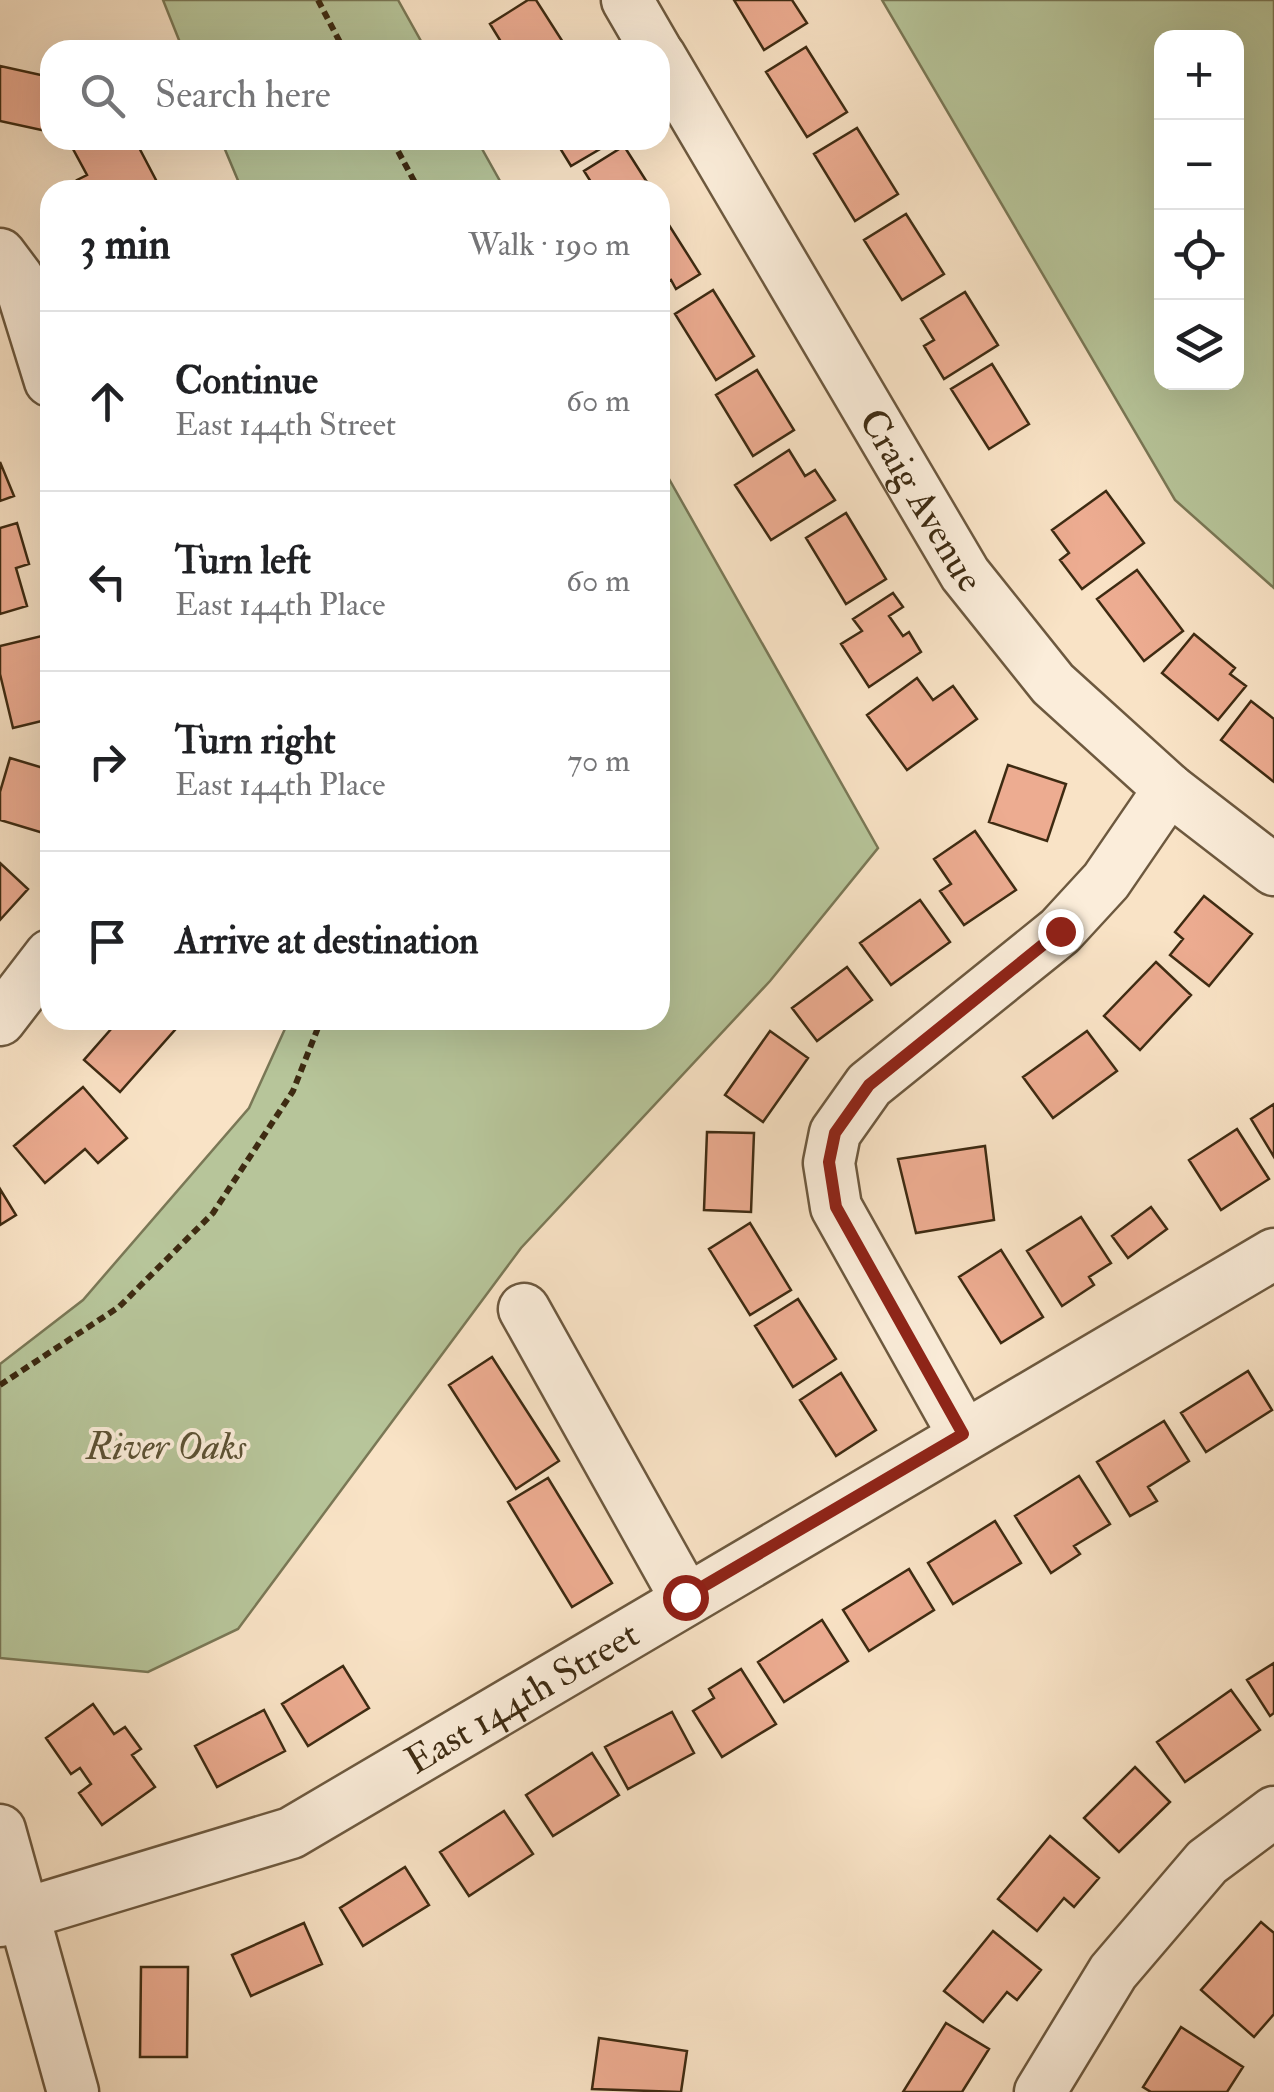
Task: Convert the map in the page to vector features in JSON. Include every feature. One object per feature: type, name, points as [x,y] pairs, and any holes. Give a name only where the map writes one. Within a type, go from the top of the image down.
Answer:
[{"type":"street","points":[[627,0],[650,40]]},
{"type":"street","name":"Craig Avenue","points":[[670,73],[965,574],[1052,684],[1169,788],[1274,870]]},
{"type":"street","points":[[0,254],[18,278],[40,349]]},
{"type":"street","points":[[963,1434],[836,1207],[829,1162],[835,1133],[869,1085],[1060,931],[1106,881],[1169,788]]},
{"type":"street","points":[[0,1020],[40,968]]},
{"type":"street","name":"East 144th Street","points":[[12,1918],[292,1832],[685,1597],[1274,1254]]},
{"type":"street","points":[[524,1309],[685,1597]]},
{"type":"street","points":[[1040,2092],[1112,1972],[1207,1862],[1274,1812]]},
{"type":"street","points":[[0,1830],[12,1918],[73,2092]]},
{"type":"path","points":[[318,0],[339,40]]},
{"type":"path","points":[[397,150],[414,180]]},
{"type":"path","points":[[0,1385],[119,1307],[213,1213],[294,1092],[316,1030]]},
{"type":"green space","points":[[163,0],[398,0],[420,40],[179,40]]},
{"type":"green space","points":[[882,0],[1274,0],[1274,588],[1175,500]]},
{"type":"green space","points":[[225,150],[483,150],[499,180],[238,180]]},
{"type":"green space","name":"River Oaks","points":[[670,481],[878,848],[770,981],[521,1248],[238,1629],[148,1672],[0,1658],[0,1364],[83,1300],[249,1108],[284,1030],[670,1030]]},
{"type":"building","points":[[528,0],[536,0],[562,40],[500,40],[490,24]]},
{"type":"building","points":[[734,0],[792,0],[807,23],[764,50]]},
{"type":"building","points":[[806,47],[847,112],[807,137],[766,72]]},
{"type":"building","points":[[0,66],[40,75],[40,130],[0,121]]},
{"type":"building","points":[[857,128],[898,194],[855,221],[814,154]]},
{"type":"building","points":[[74,150],[140,150],[156,180],[77,180],[87,175]]},
{"type":"building","points":[[561,150],[598,150],[571,166]]},
{"type":"building","points":[[618,150],[627,150],[646,180],[590,180],[584,171]]},
{"type":"building","points":[[906,214],[944,274],[902,300],[864,240]]},
{"type":"building","points":[[670,227],[700,274],[676,289],[671,280]]},
{"type":"building","points":[[713,290],[754,356],[716,380],[675,314]]},
{"type":"building","points":[[965,292],[998,345],[944,379],[924,346],[934,340],[921,319]]},
{"type":"building","points":[[992,364],[1029,424],[989,449],[951,389]]},
{"type":"building","points":[[757,370],[794,430],[753,456],[716,395]]},
{"type":"building","points":[[789,450],[805,476],[815,470],[835,500],[771,540],[735,485]]},
{"type":"building","points":[[0,462],[14,496],[0,501]]},
{"type":"building","points":[[1106,491],[1144,543],[1082,589],[1060,560],[1069,553],[1052,530]]},
{"type":"building","points":[[846,513],[886,579],[846,604],[806,538]]},
{"type":"building","points":[[17,523],[29,564],[16,568],[27,606],[0,614],[0,528]]},
{"type":"building","points":[[1137,570],[1183,631],[1144,661],[1097,599]]},
{"type":"building","points":[[893,593],[903,607],[889,616],[903,636],[909,632],[921,652],[869,687],[841,644],[862,631],[853,619]]},
{"type":"building","points":[[1194,634],[1235,668],[1230,674],[1246,686],[1218,720],[1162,673]]},
{"type":"building","points":[[40,636],[40,721],[13,728],[0,674],[0,646]]},
{"type":"building","points":[[917,678],[933,700],[953,686],[977,719],[907,770],[867,715]]},
{"type":"building","points":[[1251,701],[1274,719],[1274,782],[1221,740]]},
{"type":"building","points":[[10,758],[40,767],[40,832],[0,820],[0,792]]},
{"type":"building","points":[[1008,765],[1066,784],[1047,841],[989,822]]},
{"type":"building","points":[[975,831],[1016,890],[964,925],[940,891],[951,884],[934,859]]},
{"type":"building","points":[[0,863],[28,889],[0,920]]},
{"type":"building","points":[[1204,896],[1252,934],[1209,986],[1170,955],[1183,939],[1175,932]]},
{"type":"building","points":[[920,900],[950,942],[891,985],[860,943]]},
{"type":"building","points":[[1156,962],[1191,995],[1140,1050],[1104,1016]]},
{"type":"building","points":[[847,967],[872,1000],[817,1041],[792,1008]]},
{"type":"building","points":[[110,1030],[175,1030],[120,1092],[84,1060]]},
{"type":"building","points":[[770,1031],[808,1058],[763,1122],[725,1095]]},
{"type":"building","points":[[1087,1031],[1117,1071],[1053,1118],[1023,1077]]},
{"type":"building","points":[[83,1087],[127,1138],[98,1163],[85,1149],[45,1183],[14,1146]]},
{"type":"building","points":[[1274,1104],[1274,1157],[1251,1119]]},
{"type":"building","points":[[1237,1129],[1269,1179],[1221,1210],[1189,1160]]},
{"type":"building","points":[[707,1132],[754,1133],[751,1212],[704,1210]]},
{"type":"building","points":[[985,1146],[994,1220],[916,1233],[898,1159]]},
{"type":"building","points":[[0,1189],[16,1215],[0,1225]]},
{"type":"building","points":[[1151,1207],[1167,1229],[1128,1258],[1112,1236]]},
{"type":"building","points":[[1081,1217],[1111,1263],[1089,1277],[1094,1285],[1062,1306],[1027,1251]]},
{"type":"building","points":[[750,1223],[791,1290],[750,1315],[709,1249]]},
{"type":"building","points":[[1001,1250],[1043,1317],[1001,1343],[959,1277]]},
{"type":"building","points":[[798,1299],[836,1359],[793,1387],[755,1326]]},
{"type":"building","points":[[492,1357],[559,1461],[516,1489],[449,1385]]},
{"type":"building","points":[[1248,1371],[1272,1410],[1206,1452],[1181,1413]]},
{"type":"building","points":[[841,1373],[876,1430],[836,1456],[800,1400]]},
{"type":"building","points":[[1164,1421],[1189,1461],[1148,1487],[1157,1501],[1130,1516],[1097,1462]]},
{"type":"building","points":[[1079,1476],[1110,1524],[1074,1546],[1080,1554],[1051,1573],[1015,1516]]},
{"type":"building","points":[[548,1478],[612,1583],[572,1607],[508,1502]]},
{"type":"building","points":[[995,1521],[1021,1563],[953,1604],[928,1563]]},
{"type":"building","points":[[909,1569],[934,1610],[869,1651],[843,1610]]},
{"type":"building","points":[[822,1620],[848,1661],[784,1702],[758,1662]]},
{"type":"building","points":[[1274,1663],[1274,1713],[1270,1716],[1247,1680]]},
{"type":"building","points":[[343,1666],[369,1708],[308,1746],[282,1704]]},
{"type":"building","points":[[741,1669],[776,1724],[722,1757],[693,1711],[714,1698],[709,1689]]},
{"type":"building","points":[[1231,1690],[1260,1730],[1185,1782],[1157,1742]]},
{"type":"building","points":[[93,1704],[114,1734],[125,1727],[141,1749],[132,1755],[155,1787],[102,1825],[79,1793],[91,1784],[80,1768],[71,1774],[46,1738]]},
{"type":"building","points":[[264,1710],[285,1751],[217,1787],[195,1746]]},
{"type":"building","points":[[672,1712],[694,1753],[628,1789],[605,1747]]},
{"type":"building","points":[[592,1753],[619,1795],[553,1836],[526,1795]]},
{"type":"building","points":[[1135,1767],[1170,1802],[1119,1852],[1084,1818]]},
{"type":"building","points":[[504,1811],[533,1854],[469,1896],[440,1852]]},
{"type":"building","points":[[1050,1836],[1099,1878],[1074,1907],[1064,1898],[1037,1931],[998,1899]]},
{"type":"building","points":[[405,1867],[429,1905],[363,1946],[340,1908]]},
{"type":"building","points":[[1261,1922],[1274,1933],[1274,2014],[1254,2037],[1201,1990]]},
{"type":"building","points":[[304,1923],[322,1964],[251,1996],[232,1955]]},
{"type":"building","points":[[993,1931],[1041,1970],[1017,2000],[1007,1992],[983,2022],[944,1991]]},
{"type":"building","points":[[141,1967],[188,1967],[187,2057],[140,2057]]},
{"type":"building","points":[[946,2023],[989,2049],[962,2092],[903,2092]]},
{"type":"building","points":[[1181,2027],[1243,2067],[1227,2092],[1151,2092],[1143,2087]]},
{"type":"building","points":[[599,2038],[687,2051],[681,2092],[592,2089]]},
{"type":"route","points":[[685,1597],[963,1434],[836,1207],[829,1162],[835,1133],[869,1085],[1060,931]]}]
